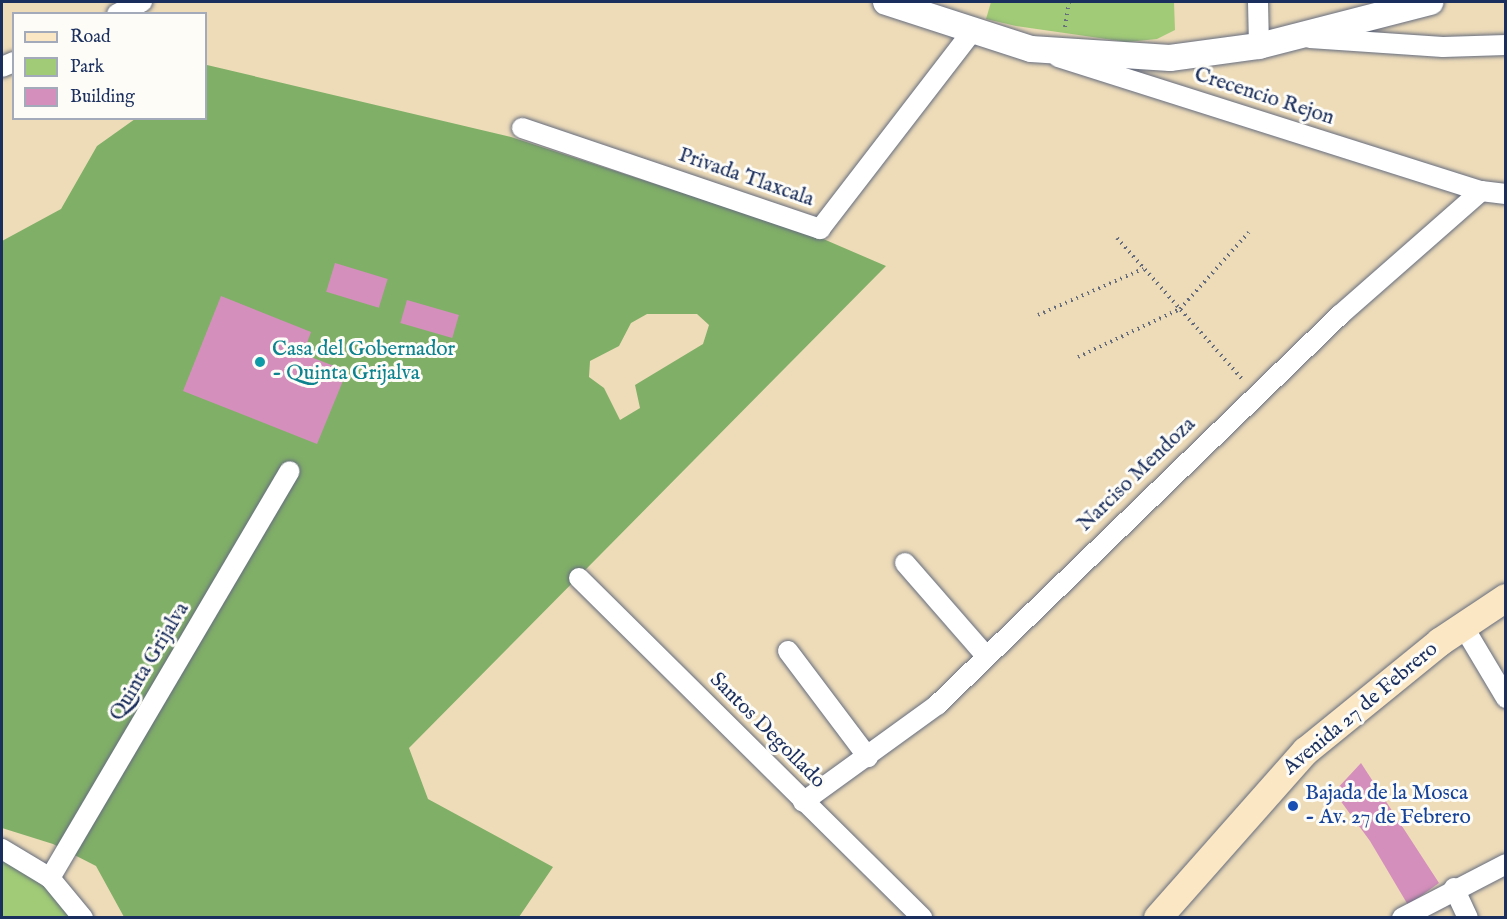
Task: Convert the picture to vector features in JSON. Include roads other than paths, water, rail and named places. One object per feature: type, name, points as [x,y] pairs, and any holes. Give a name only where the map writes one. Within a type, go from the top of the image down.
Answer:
[{"type":"main road","name":"Avenida 27 de Febrero","points":[[1158,918],[1212,852],[1306,751],[1372,694],[1463,626],[1506,598]]},
{"type":"street","points":[[121,12],[142,2]]},
{"type":"street","points":[[886,2],[1031,49],[1170,58],[1215,55],[1259,46],[1430,2]]},
{"type":"street","points":[[1258,2],[1259,46]]},
{"type":"street","name":"Privada Tlaxcala","points":[[522,128],[820,229],[972,30]]},
{"type":"street","points":[[1298,37],[1443,47],[1506,45]]},
{"type":"street","name":"Crecencio Rejon","points":[[1031,49],[1482,191]]},
{"type":"street","points":[[1482,191],[1506,194]]},
{"type":"street","name":"Narciso Mendoza","points":[[803,802],[868,758],[937,705],[1256,394],[1340,315],[1482,191]]},
{"type":"street","name":"Quinta Grijalva","points":[[50,878],[290,471]]},
{"type":"street","points":[[905,563],[986,656]]},
{"type":"street","name":"Santos Degollado","points":[[579,578],[922,918]]},
{"type":"street","points":[[1463,626],[1506,698]]},
{"type":"street","points":[[788,651],[868,758]]},
{"type":"street","points":[[2,849],[50,878],[83,918]]},
{"type":"street","points":[[1402,918],[1454,888],[1506,864]]},
{"type":"street","points":[[1454,888],[1468,918]]},
{"type":"place","name":"Casa del Gobernador - Quinta Grijalva","points":[[260,362]]},
{"type":"place","name":"Bajada de la Mosca - Av. 27 de Febrero","points":[[1293,806]]}]
